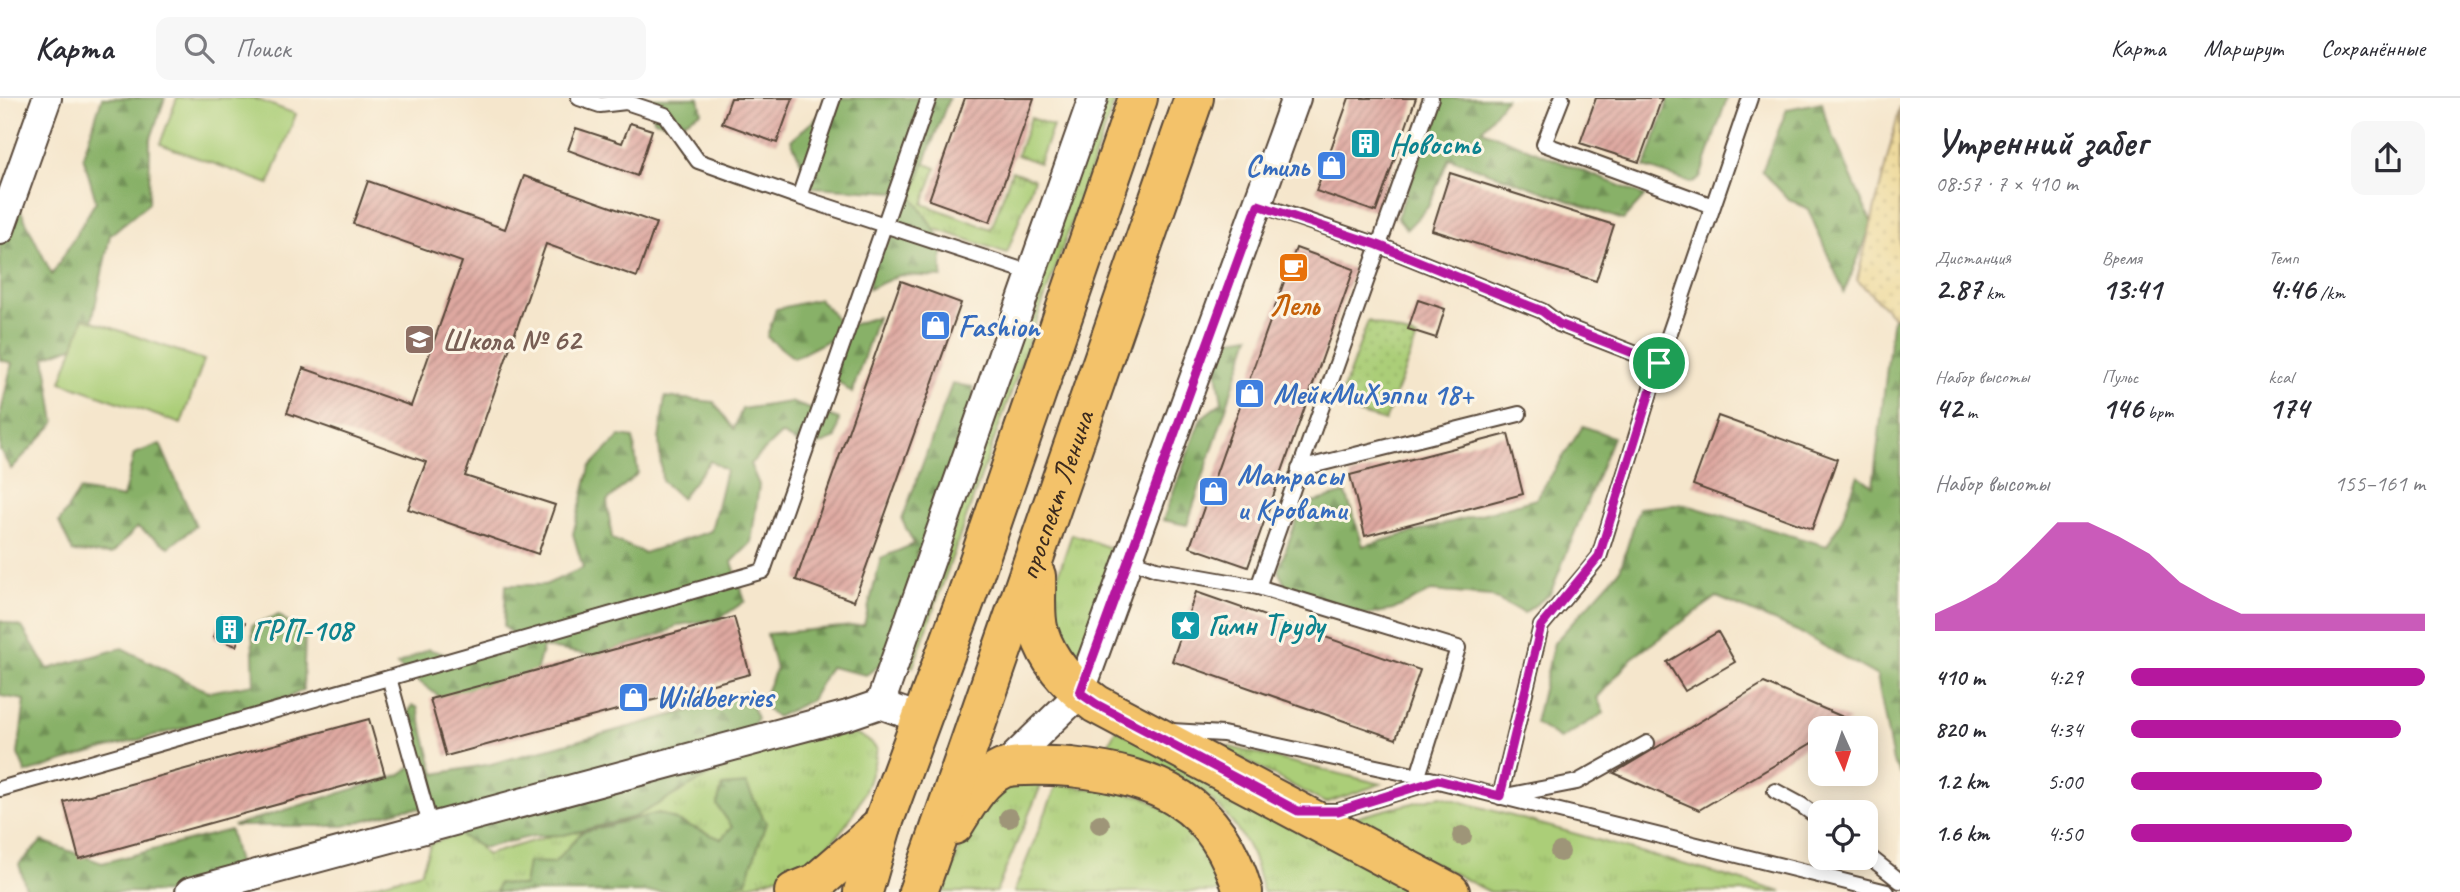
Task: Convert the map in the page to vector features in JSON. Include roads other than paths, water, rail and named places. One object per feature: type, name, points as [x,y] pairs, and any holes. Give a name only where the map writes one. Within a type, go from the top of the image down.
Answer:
[{"type":"main road","name":"проспект Ленина","points":[[863,892],[882,826],[966,598],[1138,98]]},
{"type":"main road","name":"проспект Ленина","points":[[923,877],[1194,98]]},
{"type":"main road","points":[[1035,558],[1039,630],[1056,668],[1080,693],[1096,704],[1451,892]]},
{"type":"main road","points":[[923,877],[980,786],[1003,768],[1055,765],[1112,772],[1141,780],[1189,806],[1217,833],[1236,869],[1243,892]]},
{"type":"main road","points":[[794,892],[816,883],[882,826]]},
{"type":"street","points":[[0,230],[47,98]]},
{"type":"street","points":[[880,704],[1093,98]]},
{"type":"street","points":[[1003,768],[1080,693],[1296,98]]},
{"type":"street","points":[[190,892],[848,715],[880,704],[922,719]]},
{"type":"lane","points":[[579,98],[600,105],[626,102],[665,115],[698,161],[1031,273]]},
{"type":"lane","points":[[799,197],[833,98]]},
{"type":"lane","points":[[0,789],[763,571],[929,98]]},
{"type":"lane","points":[[1258,587],[1431,98]]},
{"type":"lane","points":[[1562,98],[1544,144],[1713,206]]},
{"type":"lane","points":[[1500,796],[1541,626],[1599,556],[1659,363],[1750,98]]},
{"type":"lane","points":[[1258,205],[1378,245],[1542,311],[1559,324],[1659,363]]},
{"type":"lane","points":[[1299,469],[1519,414]]},
{"type":"lane","points":[[1128,559],[1156,569],[1258,587],[1458,648],[1418,776]]},
{"type":"lane","points":[[389,678],[431,828]]},
{"type":"lane","points":[[1143,729],[1223,734],[1438,780],[1887,892]]},
{"type":"lane","points":[[1500,796],[1577,782],[1647,743]]},
{"type":"lane","points":[[1298,811],[1338,811],[1438,780]]},
{"type":"lane","points":[[1775,791],[1808,810]]},
{"type":"lane","points":[[1878,864],[1900,881]]},
{"type":"place","name":"Новость","points":[[1366,144]]},
{"type":"place","name":"Стиль","points":[[1332,166]]},
{"type":"place","name":"Лель","points":[[1294,267]]},
{"type":"place","name":"Fashion","points":[[935,326]]},
{"type":"place","name":"Школа № 62","points":[[419,340]]},
{"type":"place","name":"МейкМиХэппи 18+","points":[[1250,394]]},
{"type":"place","name":"Матрасы и Кровати","points":[[1214,492]]},
{"type":"place","name":"Гимн Труду","points":[[1185,625]]},
{"type":"place","name":"ГРП-108","points":[[229,630]]},
{"type":"place","name":"Wildberries","points":[[633,697]]}]
